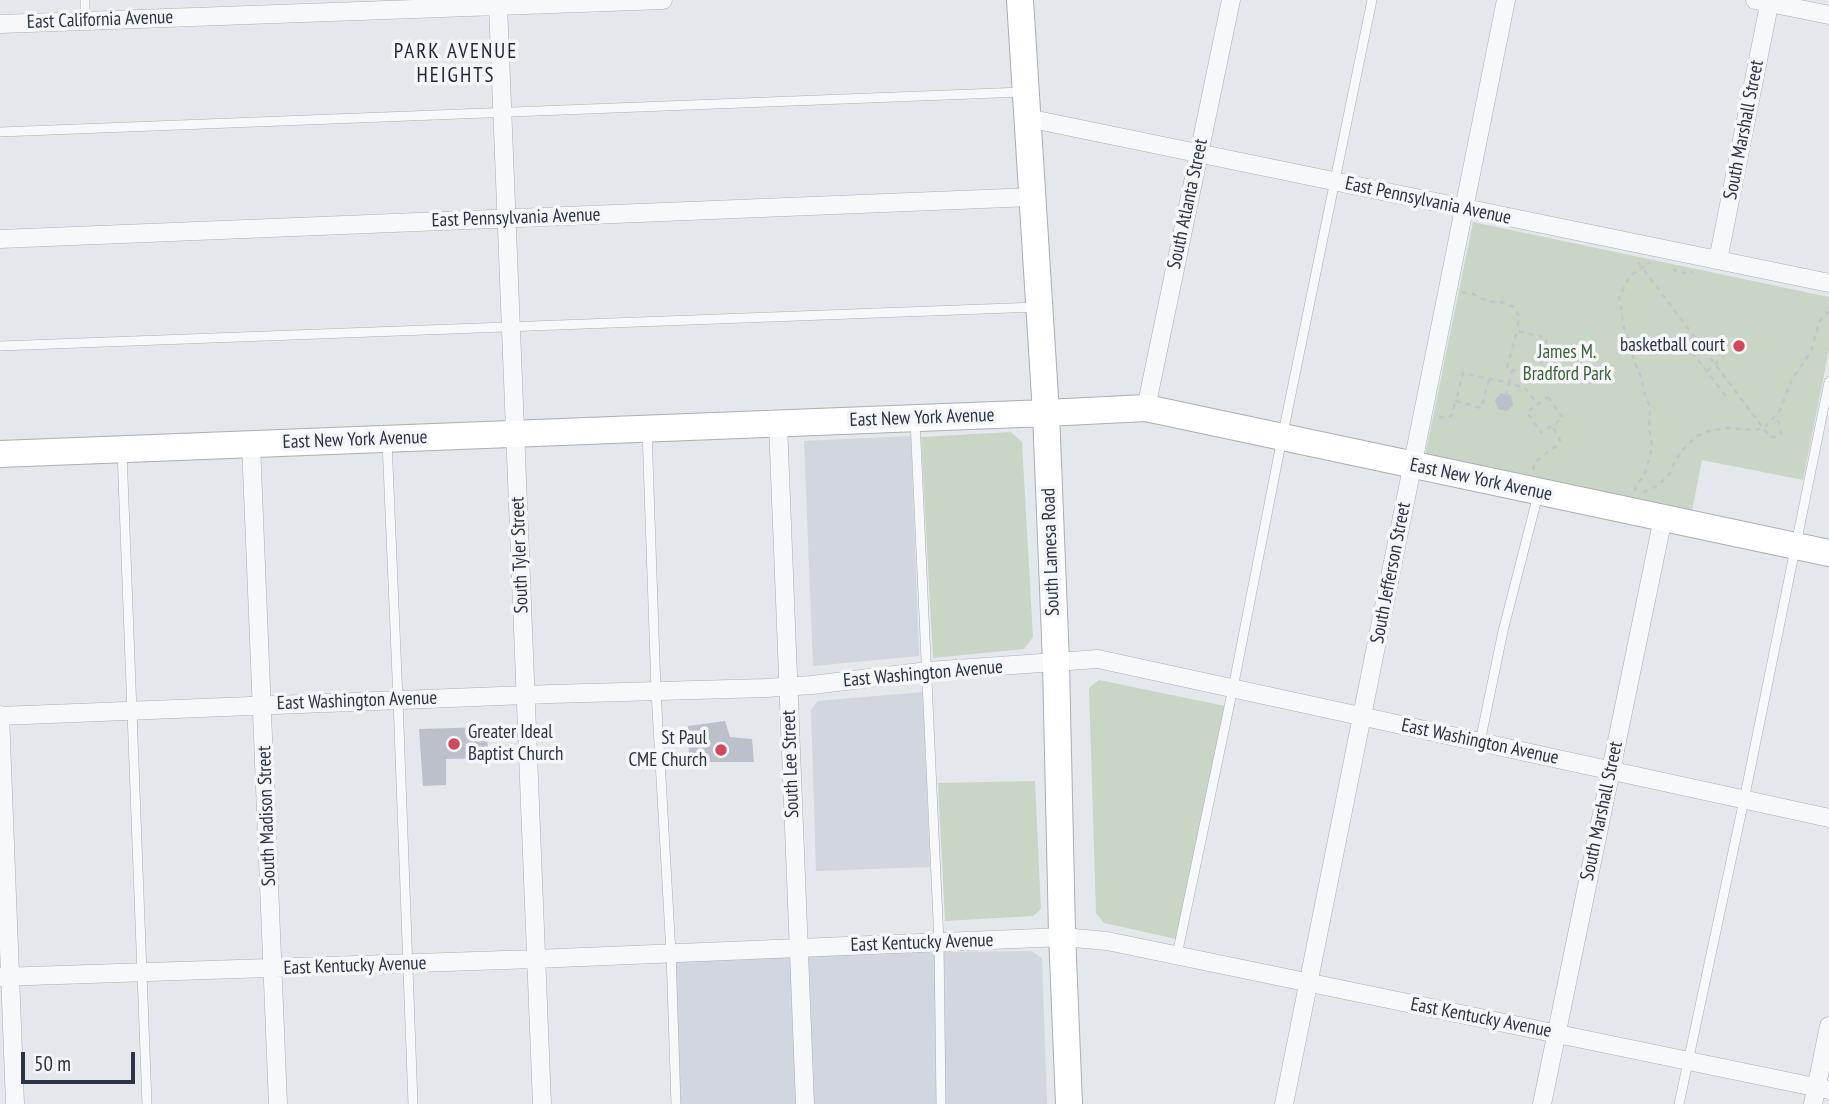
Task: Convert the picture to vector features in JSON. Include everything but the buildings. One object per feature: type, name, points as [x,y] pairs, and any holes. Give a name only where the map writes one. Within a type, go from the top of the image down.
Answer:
[{"type":"street","name":"East California Avenue","points":[[0,24],[85,21],[190,9],[663,0]]},
{"type":"street","name":"South Lamesa Road","points":[[1020,0],[1046,414],[1069,1104]]},
{"type":"street","name":"South Atlanta Street","points":[[1146,408],[1231,0]]},
{"type":"street","name":"South Jefferson Street","points":[[1284,1104],[1506,0]]},
{"type":"street","points":[[1764,1],[1829,15]]},
{"type":"street","name":"South Marshall Street","points":[[1718,261],[1764,1]]},
{"type":"street","name":"South Tyler Street","points":[[498,3],[542,1104]]},
{"type":"street","name":"East Pennsylvania Avenue","points":[[1027,118],[1829,283]]},
{"type":"street","name":"East Pennsylvania Avenue","points":[[0,239],[1032,197]]},
{"type":"street","name":"East New York Avenue","points":[[0,454],[1146,408],[1412,465],[1536,484],[1663,518],[1829,553]]},
{"type":"street","name":"South Lee Street","points":[[778,424],[805,1104]]},
{"type":"street","name":"South Madison Street","points":[[251,444],[278,1104]]},
{"type":"street","name":"South Marshall Street","points":[[1542,1104],[1663,518]]},
{"type":"street","name":"East Washington Avenue","points":[[0,715],[788,687],[928,671],[1098,659],[1829,818]]},
{"type":"street","points":[[0,715],[5,977],[15,1104]]},
{"type":"street","name":"East Kentucky Avenue","points":[[5,977],[407,964],[1063,937],[1107,940],[1688,1060],[1819,1094]]},
{"type":"street","points":[[1819,1094],[1829,1026]]},
{"type":"lane","points":[[85,0],[85,21]]},
{"type":"lane","points":[[1177,955],[1372,0]]},
{"type":"lane","points":[[0,132],[1025,91]]},
{"type":"lane","points":[[0,346],[1039,306]]},
{"type":"lane","points":[[1679,1104],[1829,382]]},
{"type":"lane","points":[[915,418],[939,942],[941,1104]]},
{"type":"lane","points":[[647,429],[656,691],[671,953],[676,1104]]},
{"type":"lane","points":[[387,439],[413,1104]]},
{"type":"lane","points":[[122,449],[147,1104]]},
{"type":"lane","points":[[1480,742],[1536,484]]},
{"type":"path","points":[[1674,266],[1675,271],[1690,274],[1695,271]]},
{"type":"path","points":[[1633,497],[1636,485],[1647,470],[1650,457],[1650,406],[1624,328],[1619,297],[1630,276],[1642,267],[1770,437],[1779,436],[1781,433],[1776,417]]},
{"type":"path","points":[[1461,292],[1514,307],[1519,316],[1507,368],[1537,376],[1546,338],[1517,331]]},
{"type":"path","points":[[1641,498],[1645,491],[1657,486],[1668,476],[1681,451],[1697,436],[1727,428],[1755,430],[1763,428],[1776,417],[1792,379],[1811,352],[1819,322],[1829,312]]},
{"type":"path","points":[[1692,352],[1728,399]]},
{"type":"path","points":[[1707,371],[1724,356]]},
{"type":"path","points":[[1506,396],[1512,370]]},
{"type":"path","points":[[1435,417],[1451,416],[1463,373],[1525,388],[1538,405]]},
{"type":"path","points":[[1457,401],[1481,408],[1489,380]]},
{"type":"path","points":[[1548,397],[1563,418],[1552,425],[1541,433],[1527,412],[1548,397]]},
{"type":"path","points":[[1536,484],[1535,462],[1560,441],[1552,425]]},
{"type":"shaded area","points":[[911,436],[919,656],[813,666],[804,441]]},
{"type":"shaded area","points":[[923,692],[930,867],[816,871],[811,710],[818,701]]},
{"type":"shaded area","points":[[930,944],[947,952],[1031,951],[1042,958],[1047,1104],[673,1104],[667,954]]},
{"type":"green space","name":"James M. Bradford Park","points":[[1473,222],[1829,297],[1829,350],[1803,480],[1702,460],[1692,511],[1425,456]]},
{"type":"green space","points":[[1011,432],[1022,442],[1033,637],[1024,649],[933,658],[921,437]]},
{"type":"green space","points":[[1099,680],[1225,706],[1176,939],[1104,923],[1096,913],[1089,688]]},
{"type":"green space","points":[[1035,781],[1041,909],[1033,916],[945,921],[938,783]]},
{"type":"place","name":"basketball court","points":[[1739,346]]},
{"type":"place","name":"Greater Ideal Baptist Church","points":[[454,744]]},
{"type":"place","name":"St Paul CME Church","points":[[721,750]]},
{"type":"district","name":"PARK AVENUE HEIGHTS","points":[[456,64]]}]
